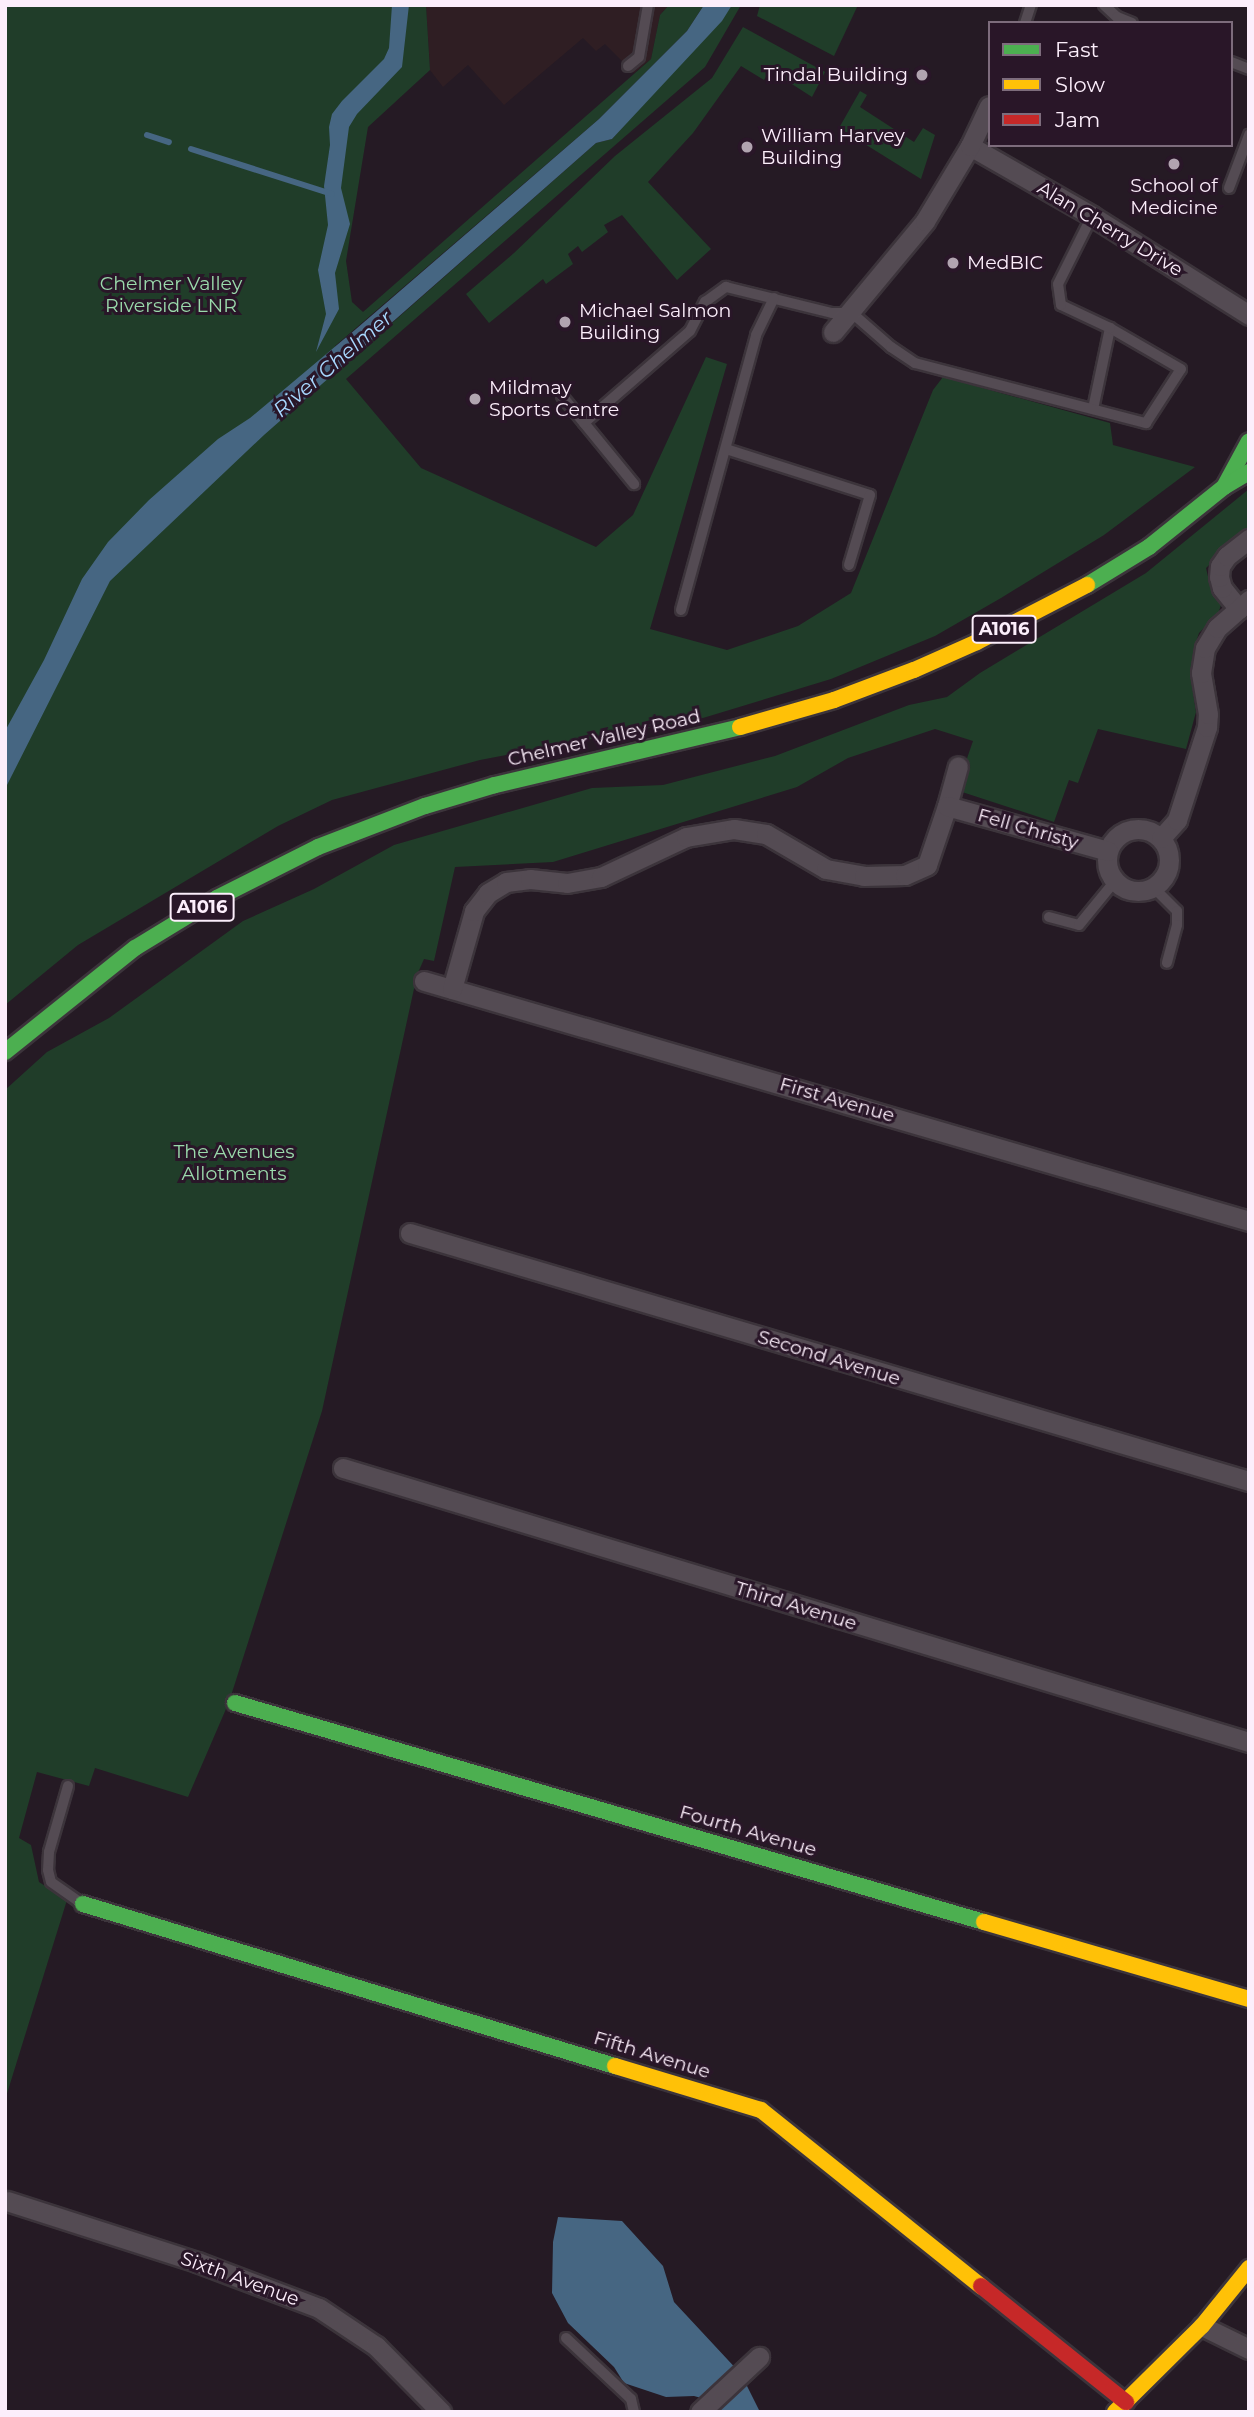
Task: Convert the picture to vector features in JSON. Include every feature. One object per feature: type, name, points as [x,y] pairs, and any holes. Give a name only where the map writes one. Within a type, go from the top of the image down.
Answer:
[{"type":"street","points":[[833,332],[852,313],[925,221],[970,146],[988,110]]},
{"type":"street","name":"Alan Cherry Drive","points":[[970,146],[1092,216],[1249,315]]},
{"type":"street","name":"Chelmer Valley Road","points":[[1223,487],[1249,441]]},
{"type":"street","name":"Chelmer Valley Road","points":[[5,1052],[135,948],[217,898],[318,847],[425,806],[495,785],[759,723],[834,700],[914,670],[977,642],[1087,585],[1149,547],[1223,487],[1249,472]]},
{"type":"street","points":[[1161,838],[1177,820],[1207,727],[1208,714],[1201,673],[1205,648],[1217,628],[1244,604],[1222,588],[1220,566],[1227,556],[1249,539]]},
{"type":"street","points":[[452,989],[474,911],[488,893],[506,882],[530,879],[567,883],[601,877],[686,837],[734,829],[766,835],[826,869],[864,876],[905,874],[927,865],[958,766]]},
{"type":"street","name":"Fell Christy","points":[[947,806],[1108,851]]},
{"type":"street","points":[[1142,829],[1161,838],[1169,855],[1167,874],[1153,887],[1133,891],[1115,880],[1109,872],[1108,851],[1121,834],[1142,829]]},
{"type":"street","name":"First Avenue","points":[[424,981],[1249,1221]]},
{"type":"street","name":"Second Avenue","points":[[411,1233],[1249,1481]]},
{"type":"street","name":"Third Avenue","points":[[343,1468],[1249,1742]]},
{"type":"street","name":"Fourth Avenue","points":[[235,1703],[1249,1999]]},
{"type":"street","name":"Fifth Avenue","points":[[83,1904],[761,2110],[1120,2407]]},
{"type":"street","name":"Sixth Avenue","points":[[7,2201],[197,2262],[319,2308],[376,2346],[441,2412]]},
{"type":"street","points":[[1120,2407],[1202,2326],[1249,2268]]},
{"type":"street","points":[[1202,2326],[1249,2349]]},
{"type":"street","points":[[706,2406],[759,2357]]},
{"type":"lane","points":[[628,66],[639,57],[648,5]]},
{"type":"lane","points":[[1104,5],[1117,17],[1127,21]]},
{"type":"lane","points":[[1229,188],[1249,135]]},
{"type":"lane","points":[[584,423],[690,331],[705,302],[726,287],[832,313],[852,313],[891,347],[915,363],[1146,423],[1181,369],[1110,328],[1061,305],[1058,284],[1092,216]]},
{"type":"lane","points":[[681,610],[756,335],[774,298]]},
{"type":"lane","points":[[1093,410],[1110,328]]},
{"type":"lane","points":[[562,396],[634,484]]},
{"type":"lane","points":[[726,449],[870,495],[849,565]]},
{"type":"lane","points":[[1049,917],[1079,925],[1115,880]]},
{"type":"lane","points":[[1153,887],[1177,911],[1177,925],[1167,963]]},
{"type":"lane","points":[[68,1786],[49,1852],[48,1870],[51,1882],[83,1904]]},
{"type":"lane","points":[[566,2338],[631,2399],[634,2412]]},
{"type":"shaded area","points":[[426,5],[669,5],[660,15],[651,59],[634,73],[605,44],[596,51],[583,38],[504,105],[468,65],[443,87],[430,70]]},
{"type":"green space","name":"Chelmer Valley Riverside LNR","points":[[5,5],[426,5],[430,70],[368,127],[346,261],[352,302],[363,312],[651,59],[660,15],[669,5],[704,5],[687,31],[599,119],[335,346],[332,376],[596,143],[612,139],[732,5],[741,5],[705,67],[346,379],[421,468],[596,547],[633,515],[706,357],[727,364],[650,629],[727,650],[798,626],[851,593],[933,390],[943,377],[1110,423],[1113,445],[1195,467],[1104,535],[1001,598],[935,636],[831,679],[703,718],[480,760],[332,800],[278,826],[78,945],[5,1005]]},
{"type":"green space","points":[[760,5],[858,5],[834,56],[757,16]]},
{"type":"green space","points":[[743,27],[825,72],[812,97],[770,70],[764,80],[741,66],[693,133],[648,182],[711,249],[677,280],[622,215],[604,225],[608,232],[582,252],[578,246],[568,254],[573,264],[546,284],[543,279],[489,323],[466,294],[514,253],[615,156],[712,78]]},
{"type":"green space","points":[[860,91],[867,95],[860,107],[914,142],[923,128],[935,135],[921,179],[839,128]]},
{"type":"green space","name":"The Avenues Allotments","points":[[1249,489],[1249,528],[1206,568],[1210,585],[1221,605],[1218,614],[1199,633],[1194,648],[1190,673],[1196,712],[1186,749],[1098,729],[1078,783],[1069,780],[1054,822],[956,790],[973,741],[935,729],[848,758],[797,787],[553,862],[455,867],[434,961],[424,959],[417,975],[322,1411],[229,1702],[188,1797],[95,1768],[89,1786],[37,1772],[19,1838],[31,1845],[39,1882],[67,1900],[5,2100],[5,1090],[47,1052],[109,1018],[243,921],[314,889],[394,845],[592,788],[663,785],[775,756],[909,705],[947,697],[980,673],[1146,573]]},
{"type":"water","points":[[392,5],[409,5],[402,67],[357,114],[349,127],[341,188],[350,224],[335,273],[339,309],[316,352],[326,314],[318,270],[328,225],[324,186],[330,145],[329,127],[332,114],[342,101],[384,59],[389,48]]},
{"type":"water","name":"River Chelmer","points":[[704,5],[732,5],[722,21],[612,139],[596,143],[264,435],[110,581],[5,789],[5,731],[44,660],[82,579],[108,542],[149,500],[218,439],[250,418],[356,329],[599,119],[687,31]]},
{"type":"water","points":[[558,2217],[622,2221],[663,2266],[674,2302],[741,2374],[760,2412],[723,2412],[712,2401],[694,2396],[666,2397],[624,2383],[614,2367],[568,2323],[552,2293],[553,2242]]},
{"type":"waterway","points":[[147,135],[169,142]]},
{"type":"waterway","points":[[191,149],[332,194]]},
{"type":"traffic: fast","points":[[1224,487],[1249,441]]},
{"type":"traffic: fast","points":[[1087,585],[1149,547],[1224,487],[1249,472]]},
{"type":"traffic: fast","points":[[5,1052],[135,948],[217,898],[318,847],[425,806],[495,785],[740,727]]},
{"type":"traffic: fast","points":[[235,1703],[984,1922]]},
{"type":"traffic: fast","points":[[83,1904],[615,2066]]},
{"type":"traffic: slow","points":[[740,727],[834,700],[914,670],[977,642],[1087,585]]},
{"type":"traffic: slow","points":[[984,1922],[1249,1999]]},
{"type":"traffic: slow","points":[[615,2066],[761,2110],[981,2286]]},
{"type":"traffic: slow","points":[[1115,2412],[1202,2326],[1249,2268]]},
{"type":"traffic: jam","points":[[981,2286],[1126,2402]]},
{"type":"place","name":"Tindal Building","points":[[922,75]]},
{"type":"place","name":"William Harvey Building","points":[[747,147]]},
{"type":"place","name":"School of Medicine","points":[[1174,164]]},
{"type":"place","name":"MedBIC","points":[[953,263]]},
{"type":"place","name":"Michael Salmon Building","points":[[565,322]]},
{"type":"place","name":"Mildmay Sports Centre","points":[[475,399]]}]
